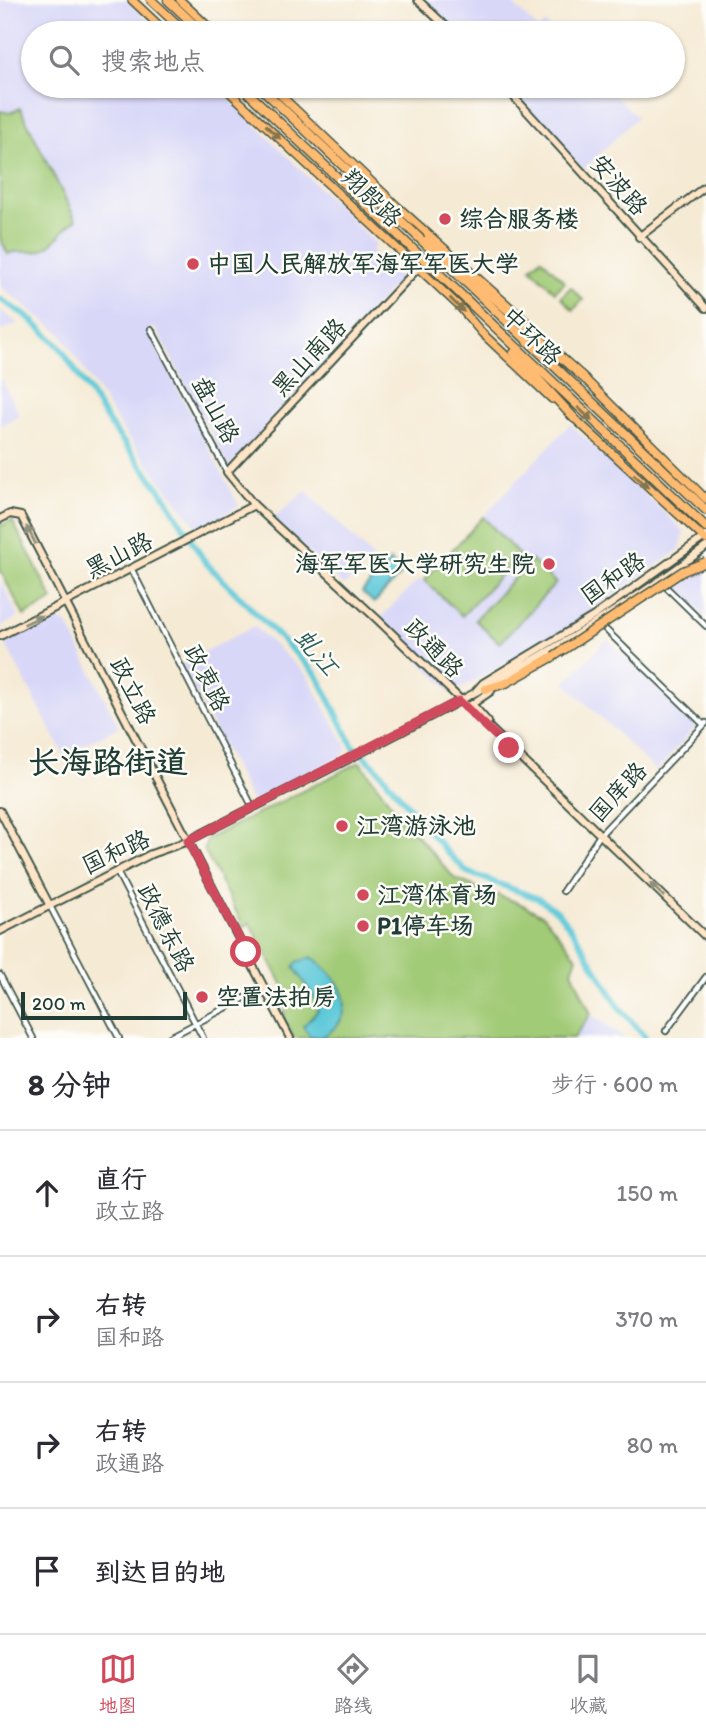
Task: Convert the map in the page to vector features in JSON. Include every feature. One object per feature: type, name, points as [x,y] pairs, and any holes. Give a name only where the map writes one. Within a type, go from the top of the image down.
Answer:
[{"type":"highway","points":[[151,0],[173,21]]},
{"type":"highway","points":[[168,0],[190,21]]},
{"type":"highway","name":"中环路","points":[[254,98],[706,527]]},
{"type":"highway","name":"中环路","points":[[272,98],[706,510]]},
{"type":"highway","points":[[389,209],[448,255],[585,379]]},
{"type":"highway","points":[[465,299],[574,418]]},
{"type":"highway","points":[[486,689],[506,683],[554,656],[683,571],[706,562]]},
{"type":"main road","points":[[132,0],[154,21]]},
{"type":"main road","points":[[180,0],[202,21]]},
{"type":"main road","name":"翔殷路","points":[[236,98],[705,538]]},
{"type":"main road","name":"翔殷路","points":[[284,98],[585,379],[706,499]]},
{"type":"street","points":[[418,0],[440,21]]},
{"type":"street","name":"安波路","points":[[515,98],[706,308]]},
{"type":"street","points":[[639,237],[706,186]]},
{"type":"street","name":"黑山南路","points":[[228,472],[418,268]]},
{"type":"street","name":"盘山路","points":[[151,329],[228,472],[254,505]]},
{"type":"street","name":"黑山路","points":[[0,636],[254,505]]},
{"type":"street","name":"政通路","points":[[254,505],[706,937]]},
{"type":"street","name":"政立路","points":[[0,519],[15,514],[21,516],[290,1038]]},
{"type":"street","name":"国和路","points":[[473,694],[483,683],[594,616],[705,538]]},
{"type":"street","name":"国和路","points":[[0,931],[117,872],[188,841],[486,689],[598,622],[706,547]]},
{"type":"street","name":"政衷路","points":[[132,570],[250,802]]},
{"type":"street","points":[[659,579],[706,626]]},
{"type":"street","points":[[598,622],[705,724]]},
{"type":"street","points":[[506,683],[474,700],[472,704],[509,748]]},
{"type":"street","name":"国庠路","points":[[562,891],[600,835],[705,724]]},
{"type":"street","points":[[0,811],[119,1038]]},
{"type":"street","name":"政德东路","points":[[117,872],[203,1038]]},
{"type":"street","points":[[0,975],[33,1038]]},
{"type":"street","points":[[666,1031],[706,977]]},
{"type":"street","points":[[168,1038],[264,988]]},
{"type":"shaded area","name":"中国人民解放军海军军医大学","points":[[0,0],[126,0],[148,21],[21,21],[21,98],[228,98],[376,244],[372,251],[401,278],[229,467],[155,327],[147,330],[239,506],[198,529],[126,435],[61,334],[0,286]]},
{"type":"shaded area","points":[[423,0],[509,0],[530,21],[445,21]]},
{"type":"shaded area","points":[[518,98],[618,98],[637,117],[583,170]]},
{"type":"shaded area","points":[[0,310],[18,323],[0,332]]},
{"type":"shaded area","points":[[0,377],[20,415],[0,426]]},
{"type":"shaded area","name":"海军军医大学研究生院","points":[[570,424],[684,531],[680,549],[564,631],[452,693],[378,620],[418,580],[424,580]]},
{"type":"shaded area","points":[[306,491],[373,557],[344,586],[273,518]]},
{"type":"shaded area","points":[[706,567],[706,618],[675,587],[690,573]]},
{"type":"shaded area","points":[[0,579],[19,617],[0,627]]},
{"type":"shaded area","points":[[54,617],[68,625],[119,727],[64,755],[5,643]]},
{"type":"shaded area","points":[[254,626],[307,675],[347,748],[343,755],[252,802],[181,664]]},
{"type":"shaded area","points":[[607,639],[697,726],[656,771],[565,683]]},
{"type":"shaded area","points":[[591,1014],[625,1038],[574,1038]]},
{"type":"green space","points":[[20,108],[76,220],[42,250],[8,254],[0,238],[0,111],[10,113]]},
{"type":"green space","points":[[541,258],[565,282],[555,292],[531,268]]},
{"type":"green space","points":[[571,287],[583,300],[573,310],[561,297]]},
{"type":"green space","points":[[483,517],[519,555],[462,616],[424,580]]},
{"type":"green space","points":[[12,520],[53,600],[24,616],[0,570],[0,526]]},
{"type":"green space","points":[[531,560],[556,583],[500,643],[475,620]]},
{"type":"green space","name":"江湾体育场","points":[[360,762],[400,816],[455,879],[521,904],[544,916],[577,957],[572,971],[591,1014],[574,1038],[294,1038],[285,1020],[286,991],[250,923],[244,927],[204,850],[207,839]]},
{"type":"water","points":[[390,561],[402,573],[374,603],[362,592]]},
{"type":"water","points":[[312,957],[332,976],[344,997],[342,1018],[335,1028],[322,1037],[310,1036],[303,1026],[318,1011],[315,999],[294,967],[297,962]]},
{"type":"waterway","name":"虬江","points":[[0,299],[28,317],[60,347],[111,426],[164,495],[205,562],[317,675],[353,746],[376,767],[444,849],[467,872],[539,899],[557,911],[575,934],[619,1007],[646,1038]]},
{"type":"place","name":"综合服务楼","points":[[445,219]]},
{"type":"place","name":"中国人民解放军海军军医大学","points":[[193,264]]},
{"type":"place","name":"海军军医大学研究生院","points":[[549,564]]},
{"type":"place","name":"江湾游泳池","points":[[342,826]]},
{"type":"place","name":"江湾体育场","points":[[363,895]]},
{"type":"place","name":"P1停车场","points":[[363,926]]},
{"type":"place","name":"空置法拍房","points":[[202,997]]},
{"type":"district","name":"长海路街道","points":[[108,762]]},
{"type":"route","points":[[246,952],[188,841],[459,701],[509,748]]}]
